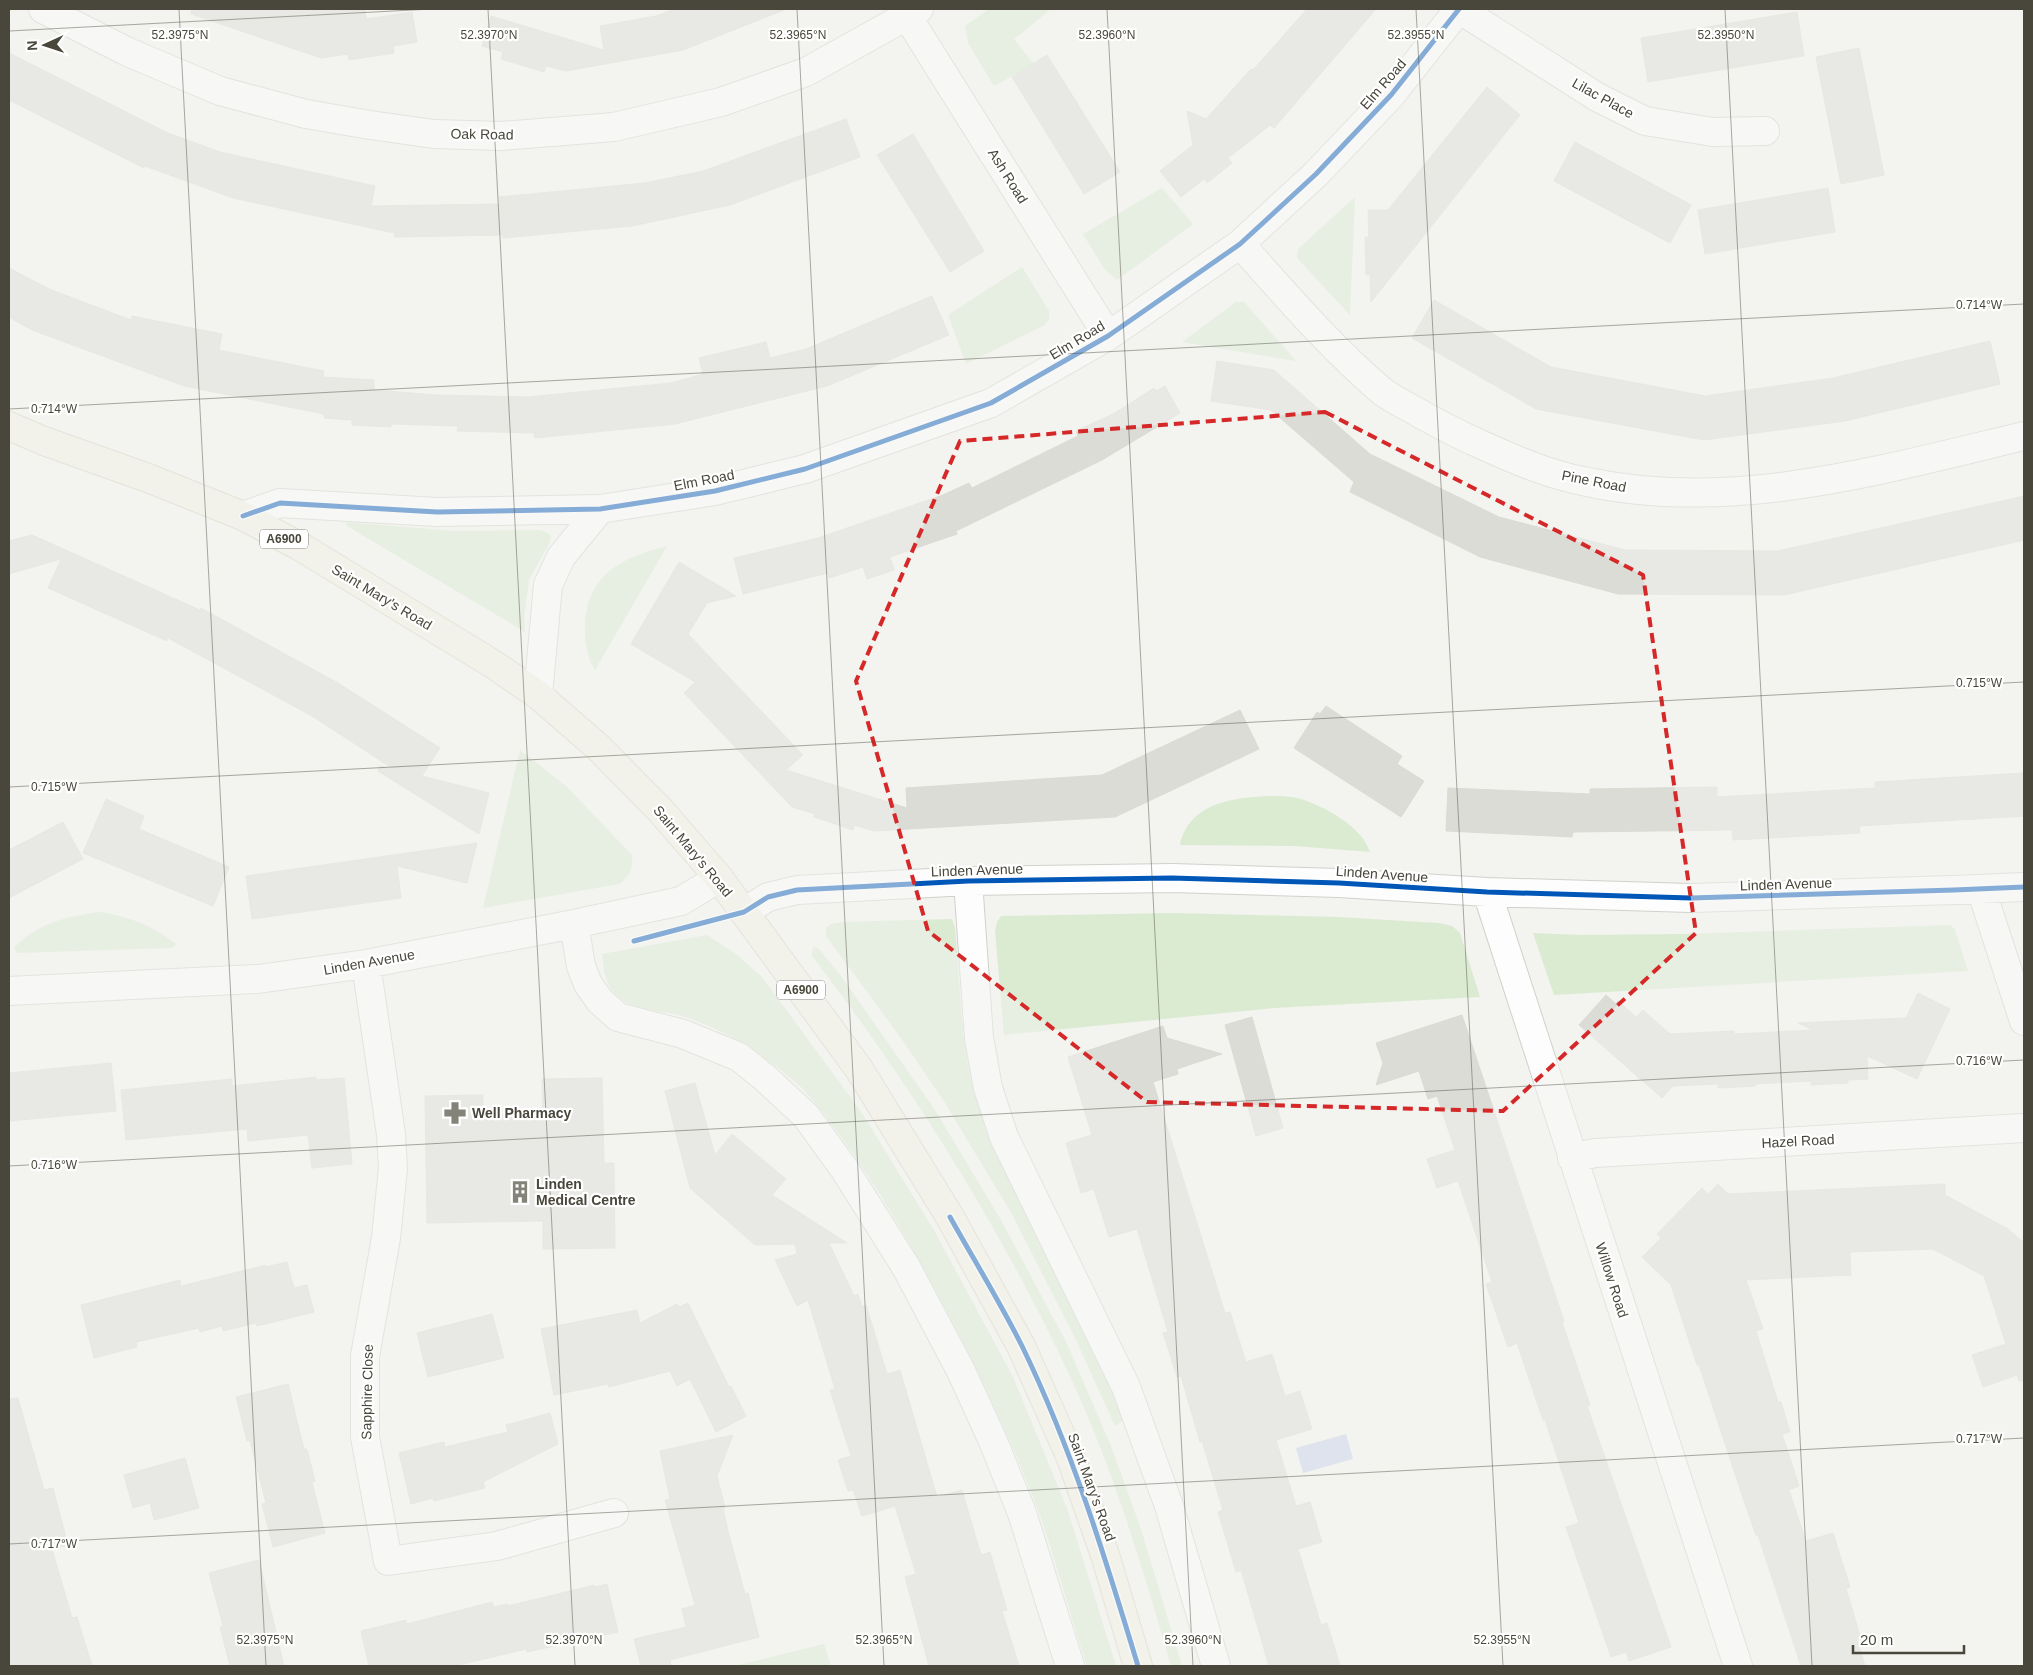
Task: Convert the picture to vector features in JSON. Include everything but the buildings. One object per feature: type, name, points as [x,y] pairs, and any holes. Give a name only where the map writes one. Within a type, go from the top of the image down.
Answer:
[{"type":"main road","name":"Saint Mary's Road","points":[[9,426],[243,516],[309,552],[493,664],[538,695],[599,748],[661,811],[719,878],[859,1069],[896,1126],[950,1217],[1022,1346],[1071,1458],[1106,1558],[1138,1666]]},
{"type":"street","name":"Oak Road","points":[[43,9],[128,52],[220,91],[306,114],[370,126],[434,134],[501,136],[614,127],[721,102],[806,72],[913,12]]},
{"type":"street","name":"Lilac Place","points":[[1459,9],[1597,97],[1646,121],[1713,132],[1765,131]]},
{"type":"street","name":"Elm Road","points":[[243,516],[280,503],[437,512],[600,509],[715,491],[806,469],[991,404],[1108,336],[1240,244],[1316,174],[1391,95],[1459,9]]},
{"type":"street","name":"Ash Road","points":[[913,12],[1108,336]]},
{"type":"street","name":"Pine Road","points":[[1240,244],[1337,350],[1385,393],[1445,428],[1513,459],[1583,481],[1656,492],[1714,493],[1770,488],[1844,478],[2024,436]]},
{"type":"street","points":[[538,695],[548,585],[561,556],[600,509]]},
{"type":"street","name":"Linden Avenue","points":[[9,991],[258,979],[366,964],[574,924],[681,901],[719,878]]},
{"type":"street","name":"Linden Avenue","points":[[744,912],[768,897],[797,890],[968,881],[1172,878],[1338,883],[1487,892],[1690,898],[2024,887]]},
{"type":"street","points":[[968,881],[979,1038],[991,1096],[1004,1137],[1126,1387],[1169,1506],[1216,1666]]},
{"type":"street","points":[[1981,889],[2024,1021]]},
{"type":"street","name":"Willow Road","points":[[1487,892],[1738,1666]]},
{"type":"street","points":[[574,924],[581,966],[588,984],[600,1001],[618,1017],[683,1034],[739,1058],[764,1077],[806,1116],[845,1170],[906,1267],[961,1371],[993,1441],[1022,1513],[1070,1666]]},
{"type":"street","name":"Sapphire Close","points":[[366,964],[392,1134],[393,1168],[386,1238],[365,1365],[365,1437],[388,1561],[497,1546],[614,1513]]},
{"type":"street","name":"Hazel Road","points":[[1572,1158],[1595,1152],[2024,1128]]},
{"type":"highlighted area","points":[[1325,412],[1643,575],[1696,933],[1503,1111],[1147,1102],[928,931],[856,681],[960,441]]},
{"type":"green space","points":[[989,9],[1051,9],[1014,39],[1034,64],[994,86],[968,43],[965,26]]},
{"type":"green space","points":[[1162,188],[1193,224],[1117,280],[1105,270],[1083,234]]},
{"type":"green space","points":[[1355,197],[1350,315],[1297,258],[1298,249]]},
{"type":"green space","points":[[1022,267],[1049,311],[1049,319],[1045,325],[966,364],[948,315]]},
{"type":"green space","points":[[1236,302],[1244,302],[1296,361],[1182,342]]},
{"type":"green space","points":[[346,522],[453,531],[540,530],[548,533],[551,538],[549,544],[529,580],[524,617],[525,632],[347,526]]},
{"type":"green space","points":[[667,546],[595,670],[588,655],[585,629],[587,610],[599,582],[609,571],[621,563],[635,556]]},
{"type":"green space","points":[[520,750],[566,786],[632,855],[630,872],[619,884],[483,908]]},
{"type":"green space","points":[[1268,796],[1286,796],[1300,799],[1333,813],[1360,834],[1370,852],[1295,846],[1180,845],[1185,831],[1192,820],[1202,812],[1227,801]]},
{"type":"green space","points":[[100,912],[121,916],[140,923],[176,944],[172,948],[17,953],[14,948],[33,932],[54,922]]},
{"type":"green space","points":[[1174,913],[1337,917],[1439,923],[1452,926],[1460,933],[1480,997],[1274,1008],[1004,1035],[995,931],[1001,916]]},
{"type":"green space","points":[[952,919],[955,928],[966,1050],[969,1070],[980,1110],[1003,1168],[1074,1308],[1105,1375],[1124,1420],[1115,1426],[1076,1340],[1012,1214],[945,1103],[901,1038],[826,936],[826,928],[831,924],[842,922]]},
{"type":"green space","points":[[1951,925],[1955,930],[1968,971],[1554,995],[1533,933],[1581,935],[1683,934]]},
{"type":"green space","points":[[707,935],[736,954],[762,977],[862,1113],[935,1232],[1013,1377],[1068,1511],[1116,1666],[1087,1666],[1038,1510],[990,1397],[934,1287],[893,1216],[860,1163],[825,1115],[801,1087],[775,1065],[732,1037],[685,1017],[631,1005],[613,992],[605,974],[602,954]]},
{"type":"green space","points":[[813,947],[818,948],[841,976],[935,1110],[1001,1220],[1067,1344],[1111,1446],[1141,1529],[1182,1666],[1171,1666],[1130,1531],[1094,1430],[1035,1305],[1001,1241],[951,1157],[898,1075],[812,956]]},
{"type":"green space","points":[[824,1644],[831,1666],[734,1666]]},
{"type":"water","points":[[1346,1434],[1353,1459],[1303,1473],[1296,1448]]},
{"type":"cycle path","points":[[243,516],[280,503],[437,512],[600,509],[715,491],[805,469],[991,403],[1108,336],[1240,244],[1316,174],[1391,95],[1459,9]]},
{"type":"cycle path","points":[[634,941],[744,912],[768,897],[797,890],[968,881],[1172,878],[1339,883],[1487,892],[1691,898],[2024,887]]},
{"type":"cycle path","points":[[950,1217],[1014,1330],[1057,1424],[1100,1544],[1138,1666]]},
{"type":"place","name":"Well Pharmacy","points":[[455,1113]]},
{"type":"place","name":"Linden Medical Centre","points":[[520,1192]]}]
